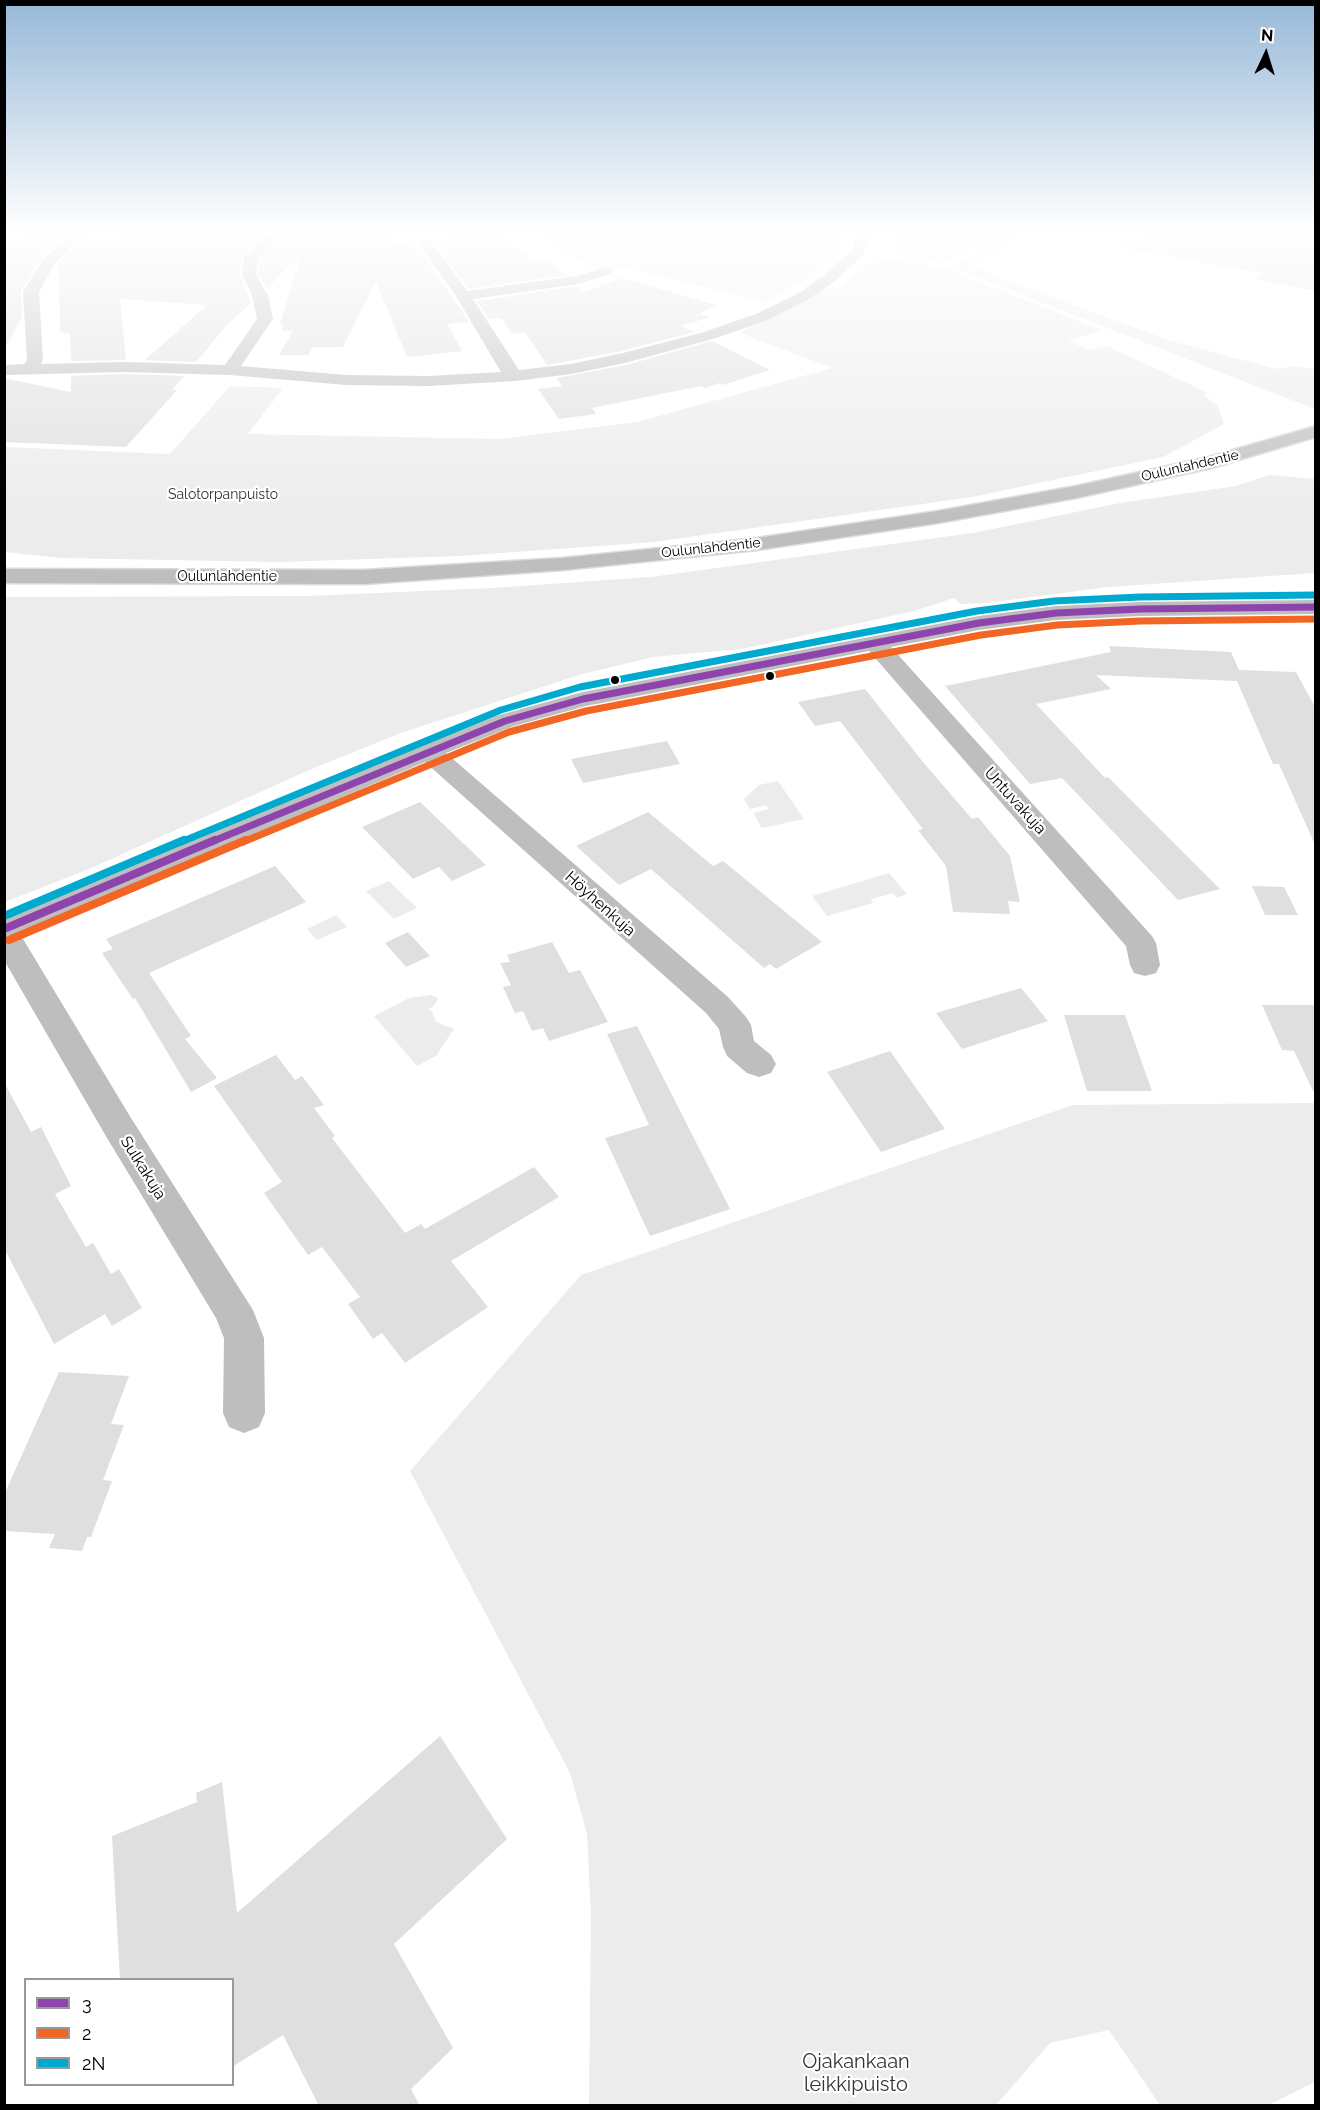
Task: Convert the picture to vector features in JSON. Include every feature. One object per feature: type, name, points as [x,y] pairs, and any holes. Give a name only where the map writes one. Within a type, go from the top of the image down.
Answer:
[{"type":"street","points":[[30,368],[35,360],[33,326]]},
{"type":"street","points":[[230,370],[260,326]]},
{"type":"street","points":[[482,326],[507,368],[515,376]]},
{"type":"street","points":[[4,370],[124,367],[230,370],[346,380],[428,381],[515,376],[571,369],[626,358],[733,326]]},
{"type":"street","name":"Oulunlahdentie","points":[[4,576],[364,578],[564,564],[757,544],[939,517],[1076,492],[1212,462],[1316,431]]},
{"type":"street","name":"Oulunlahdentie","points":[[4,571],[96,577]]},
{"type":"street","points":[[4,931],[428,751],[505,721],[582,699],[979,623],[1056,613],[1140,609],[1313,611]]},
{"type":"street","name":"Untuvakuja","points":[[875,643],[1141,943],[1145,965]]},
{"type":"street","name":"Höyhenkuja","points":[[428,751],[717,1005],[735,1026],[739,1047],[759,1064]]},
{"type":"street","name":"Sulkakuja","points":[[4,931],[118,1128],[233,1310],[244,1338],[244,1413]]},
{"type":"green space","name":"Salotorpanpuisto","points":[[751,326],[1092,326],[1101,330],[1068,341],[1090,350],[1107,346],[1206,392],[1204,395],[1218,406],[1224,424],[1163,457],[972,497],[654,542],[459,556],[279,562],[61,558],[5,552],[5,447],[170,454],[230,386],[283,388],[248,434],[500,439],[637,422],[832,368],[739,333]]},
{"type":"green space","points":[[1103,326],[1132,326],[1171,341],[1277,369],[1292,366],[1315,369],[1315,409]]},
{"type":"green space","points":[[1269,475],[1315,479],[1315,573],[1108,587],[986,603],[961,604],[954,598],[914,611],[742,649],[653,657],[579,675],[401,733],[307,771],[89,869],[5,902],[5,597],[307,596],[493,588],[651,577],[973,533],[1120,503],[1236,486]]},
{"type":"green space","points":[[778,781],[804,819],[762,828],[753,813],[769,809],[766,805],[750,809],[744,799],[759,785]]},
{"type":"green space","points":[[889,873],[907,894],[897,898],[893,893],[871,899],[873,903],[827,916],[812,896]]},
{"type":"green space","points":[[389,881],[417,908],[394,919],[366,891]]},
{"type":"green space","points":[[336,915],[347,927],[317,940],[307,929]]},
{"type":"green space","points":[[431,995],[438,998],[434,1006],[428,1009],[432,1011],[436,1022],[454,1029],[436,1056],[417,1066],[374,1016],[409,998]]},
{"type":"green space","name":"Ojakankaan leikkipuisto","points":[[1315,1103],[1315,2082],[1269,2105],[1160,2105],[1109,2030],[1050,2043],[996,2105],[589,2105],[591,1915],[587,1834],[570,1773],[410,1471],[581,1275],[1073,1105]]},
{"type":"building","points":[[4,326],[17,326],[4,350]]},
{"type":"building","points":[[60,326],[123,326],[126,360],[71,361],[70,334],[60,332]]},
{"type":"building","points":[[183,326],[226,326],[196,362],[145,360]]},
{"type":"building","points":[[283,326],[353,326],[343,347],[313,347],[308,355],[279,355],[293,331],[282,331]]},
{"type":"building","points":[[395,326],[448,326],[462,351],[407,357]]},
{"type":"building","points":[[507,326],[682,326],[694,332],[622,351],[547,365],[525,332],[512,334]]},
{"type":"building","points":[[712,341],[770,370],[723,385],[720,383],[705,388],[701,386],[592,408],[596,414],[559,419],[538,389],[562,386],[556,378],[626,365]]},
{"type":"building","points":[[124,374],[184,376],[172,390],[177,390],[126,447],[4,442],[4,378],[71,392],[71,376]]},
{"type":"building","points":[[1109,646],[1231,652],[1239,670],[1296,672],[1316,709],[1316,847],[1279,764],[1273,764],[1237,681],[1096,675],[1111,689],[1036,704],[1105,778],[1108,777],[1220,889],[1178,900],[1062,778],[1030,784],[945,686],[1111,652]]},
{"type":"building","points":[[865,689],[972,819],[978,817],[1010,856],[1020,902],[1008,901],[1010,914],[953,912],[946,866],[918,830],[923,829],[840,721],[815,726],[798,702]]},
{"type":"building","points":[[667,741],[680,764],[583,783],[571,759]]},
{"type":"building","points":[[420,802],[486,865],[452,881],[439,867],[413,879],[362,827]]},
{"type":"building","points":[[648,812],[713,866],[723,861],[822,942],[776,969],[770,964],[764,968],[651,869],[619,885],[576,846]]},
{"type":"building","points":[[275,866],[306,902],[149,973],[191,1036],[185,1039],[217,1078],[191,1092],[135,998],[133,999],[102,953],[113,949],[106,939]]},
{"type":"building","points":[[1252,886],[1284,887],[1298,915],[1265,915]]},
{"type":"building","points":[[408,932],[430,956],[406,967],[385,943]]},
{"type":"building","points":[[552,942],[569,973],[580,970],[608,1022],[549,1041],[543,1028],[532,1031],[523,1011],[515,1013],[503,987],[511,985],[500,963],[510,962],[507,955]]},
{"type":"building","points":[[1021,988],[1048,1021],[962,1049],[936,1013]]},
{"type":"building","points":[[1262,1005],[1316,1005],[1316,1097],[1294,1051],[1282,1050]]},
{"type":"building","points":[[1064,1015],[1125,1015],[1152,1091],[1087,1091]]},
{"type":"building","points":[[637,1026],[730,1209],[650,1236],[605,1138],[649,1125],[607,1034]]},
{"type":"building","points":[[890,1051],[945,1129],[881,1152],[827,1072]]},
{"type":"building","points":[[276,1055],[295,1080],[302,1076],[324,1105],[314,1108],[335,1136],[332,1138],[405,1233],[421,1224],[425,1229],[534,1167],[559,1197],[451,1261],[488,1307],[405,1363],[382,1333],[373,1339],[348,1304],[360,1297],[322,1247],[308,1255],[264,1193],[282,1182],[214,1086]]},
{"type":"building","points":[[4,1082],[31,1132],[41,1127],[71,1186],[55,1194],[86,1247],[93,1243],[111,1274],[119,1269],[142,1308],[112,1326],[105,1314],[54,1344],[4,1248]]},
{"type":"building","points":[[59,1372],[129,1376],[111,1424],[124,1425],[103,1480],[112,1481],[91,1537],[87,1537],[82,1551],[49,1548],[55,1534],[4,1531],[4,1495]]},
{"type":"building","points":[[440,1736],[507,1839],[394,1944],[453,2048],[411,2089],[420,2106],[319,2106],[283,2035],[234,2066],[234,1978],[120,1978],[112,1836],[197,1802],[196,1793],[222,1782],[237,1913]]},
{"type":"transit line","name":"2N","points":[[4,916],[424,740],[501,710],[580,687],[977,611],[1054,601],[1140,597],[1316,595]]},
{"type":"transit line","name":"3","points":[[4,929],[428,751],[505,721],[583,699],[979,623],[1056,613],[1140,609],[1316,607]]},
{"type":"transit line","name":"2","points":[[9,940],[433,762],[509,732],[586,711],[981,635],[1057,625],[1140,621],[1316,619]]}]
